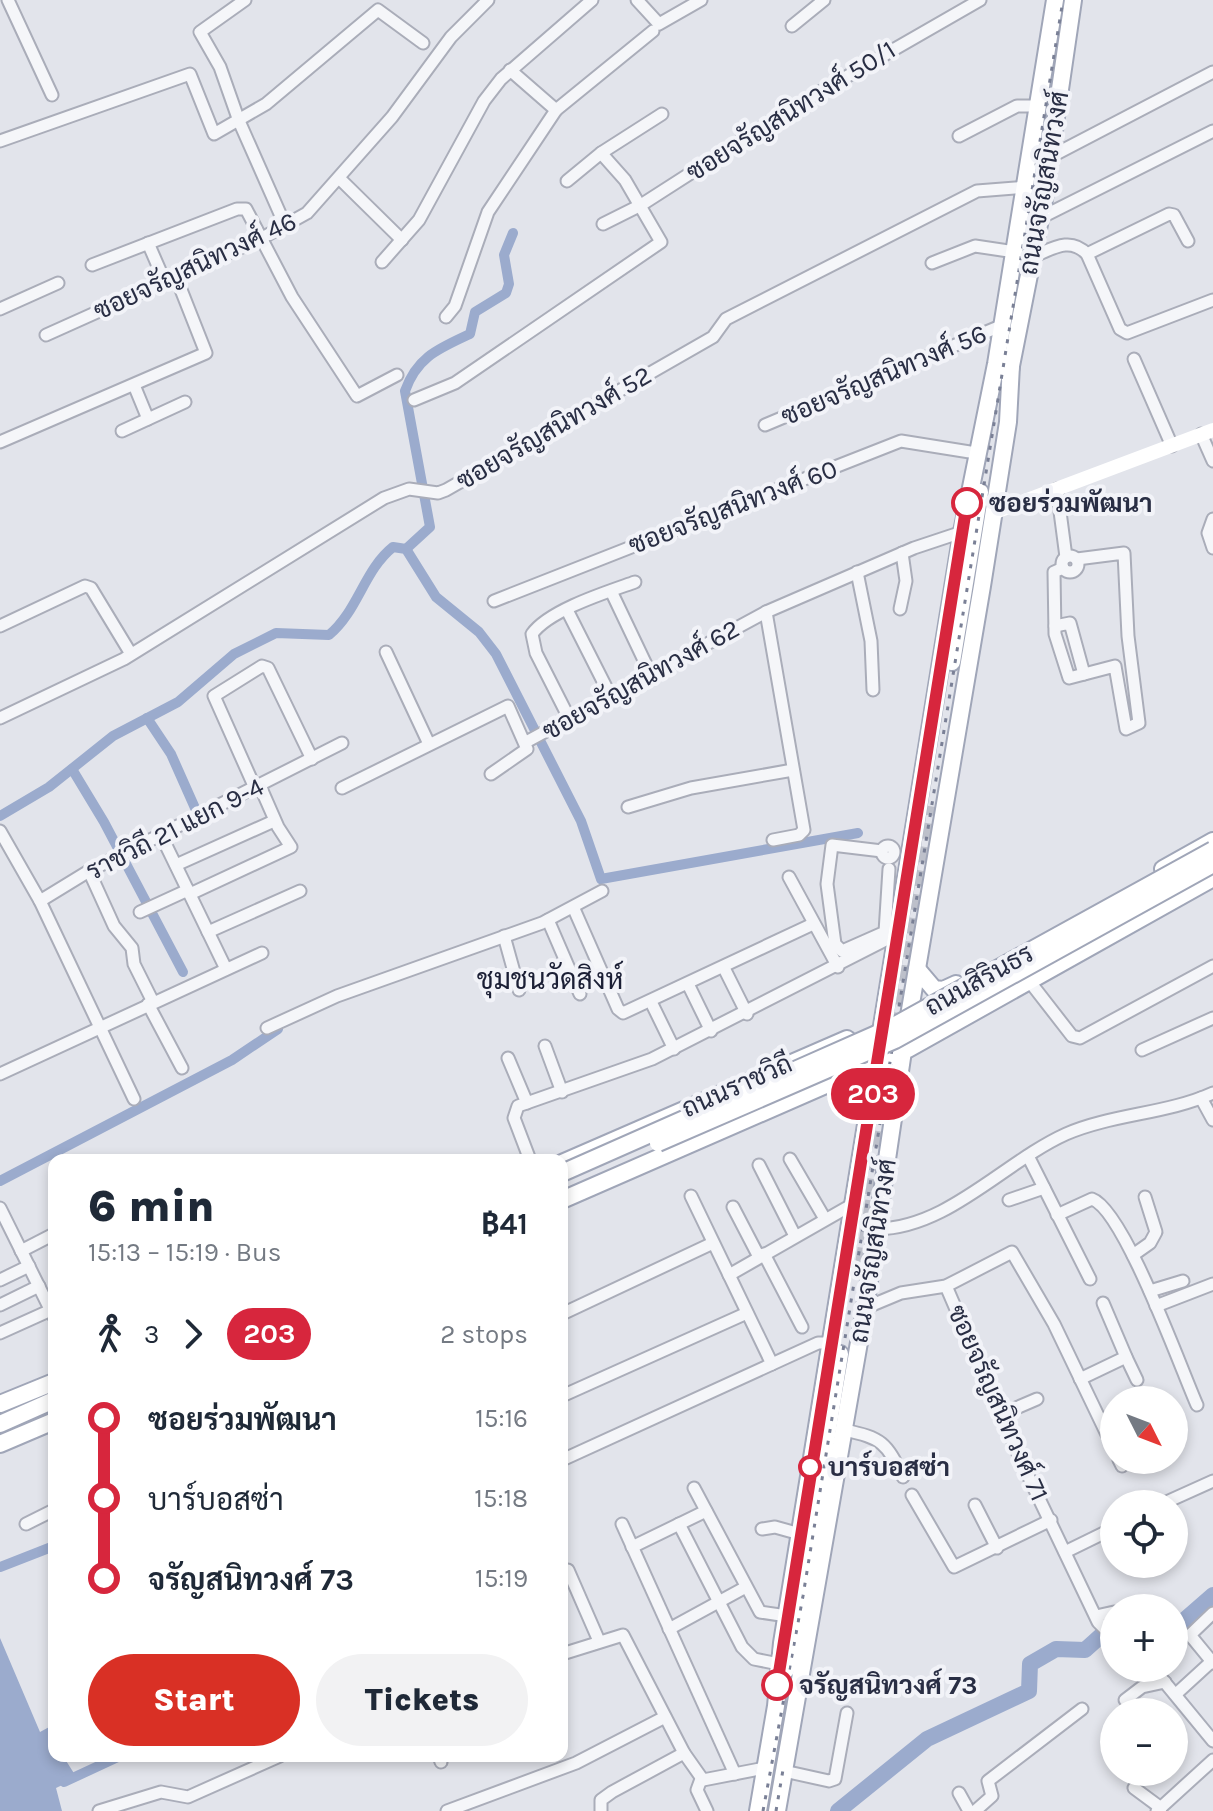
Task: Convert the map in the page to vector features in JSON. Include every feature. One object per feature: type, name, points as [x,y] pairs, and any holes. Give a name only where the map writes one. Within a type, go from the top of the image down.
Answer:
[{"type":"main road","name":"ถนนจรัญสนิทวงศ์","points":[[777,1811],[865,1308],[903,1051],[1008,422],[1003,325],[1055,0]]},
{"type":"main road","name":"ถนนจรัญสนิทวงศ์","points":[[933,806],[992,421],[1040,218],[1073,0]]},
{"type":"main road","name":"ถนนจรัญสนิทวงศ์","points":[[776,1706],[779,1664],[962,532],[976,453],[1004,364]]},
{"type":"main road","points":[[914,840],[916,849],[924,855],[933,851],[940,838]]},
{"type":"main road","name":"ถนนสิรินธร","points":[[911,1009],[1213,841]]},
{"type":"main road","name":"ถนนสิรินธร","points":[[568,1170],[890,1028],[1213,850]]},
{"type":"main road","name":"ถนนสิรินธร","points":[[568,1182],[895,1040],[1213,864]]},
{"type":"main road","name":"ถนนสิรินธร","points":[[878,1063],[1054,969],[1213,878]]},
{"type":"main road","points":[[1042,936],[1031,959],[1043,969],[1054,969]]},
{"type":"main road","points":[[917,969],[934,989],[943,990],[956,984]]},
{"type":"main road","name":"ถนนราชวิถี","points":[[568,1160],[911,1009]]},
{"type":"main road","name":"ถนนราชวิถี","points":[[568,1197],[878,1063]]},
{"type":"main road","points":[[859,1180],[873,1163],[880,1165],[886,1174]]},
{"type":"main road","name":"ถนนจรัญสนิทวงศ์","points":[[758,1811],[776,1706],[794,1643],[858,1263],[794,1709]]},
{"type":"main road","points":[[0,1404],[48,1384]]},
{"type":"main road","points":[[0,1424],[48,1403]]},
{"type":"main road","points":[[0,1444],[48,1424]]},
{"type":"street","points":[[8,0],[52,95]]},
{"type":"street","points":[[245,0],[200,32],[220,67],[239,121],[285,225]]},
{"type":"street","name":"ซอยจรัญสนิทวงศ์ 46","points":[[46,335],[262,238],[307,213],[392,117],[451,37],[488,0]]},
{"type":"street","points":[[382,262],[419,220],[484,101],[510,70],[592,0]]},
{"type":"street","points":[[637,0],[659,24],[701,0]]},
{"type":"street","points":[[792,26],[824,0]]},
{"type":"street","name":"ซอยจรัญสนิทวงศ์ 50/1","points":[[603,224],[640,206],[792,108],[980,0]]},
{"type":"street","points":[[0,141],[190,74],[214,134],[266,104],[378,10],[423,43]]},
{"type":"street","points":[[446,317],[455,306],[488,212],[556,110],[653,31]]},
{"type":"street","points":[[510,70],[556,110]]},
{"type":"street","points":[[1050,157],[1213,72]]},
{"type":"street","points":[[959,136],[1017,106],[1038,106]]},
{"type":"street","points":[[567,181],[601,153],[662,114]]},
{"type":"street","points":[[1040,218],[1213,131]]},
{"type":"street","points":[[414,400],[455,383],[661,242],[625,180],[601,153]]},
{"type":"street","points":[[340,179],[402,240]]},
{"type":"street","name":"ซอยจรัญสนิทวงศ์ 52","points":[[0,718],[131,654],[384,498],[446,490],[713,337],[726,319],[977,191],[1026,187]]},
{"type":"street","points":[[92,265],[237,209],[246,209],[292,297],[357,396],[397,375]]},
{"type":"street","points":[[1087,254],[1169,214],[1174,215],[1188,241]]},
{"type":"street","points":[[0,442],[208,351],[148,243]]},
{"type":"street","points":[[1032,257],[1067,243],[1080,247],[1087,254],[1120,329],[1127,333],[1213,300]]},
{"type":"street","points":[[932,263],[975,246],[1015,252]]},
{"type":"street","points":[[0,309],[58,283]]},
{"type":"street","name":"ซอยจรัญสนิทวงศ์ 56","points":[[765,425],[1003,325]]},
{"type":"street","points":[[1134,359],[1172,446]]},
{"type":"street","points":[[134,385],[148,419]]},
{"type":"street","points":[[122,431],[185,402]]},
{"type":"street","points":[[993,513],[1207,432],[1213,460]]},
{"type":"street","name":"ซอยจรัญสนิทวงศ์ 60","points":[[494,601],[901,441],[976,453]]},
{"type":"street","points":[[1057,489],[1068,561]]},
{"type":"street","points":[[1213,519],[1208,533],[1213,548]]},
{"type":"street","name":"ซอยจรัญสนิทวงศ์ 62","points":[[342,788],[508,706],[530,740],[766,612],[902,553],[962,532]]},
{"type":"street","points":[[900,609],[906,581],[902,553]]},
{"type":"street","points":[[1124,553],[1128,636],[1139,723],[1126,729],[1115,666],[1069,678],[1055,626],[1054,572],[1068,561],[1124,553]]},
{"type":"street","points":[[857,572],[871,641],[873,690]]},
{"type":"street","points":[[570,720],[532,640],[539,626],[567,610],[635,582]]},
{"type":"street","points":[[0,626],[85,586],[91,588],[131,654]]},
{"type":"street","points":[[611,591],[651,675]]},
{"type":"street","points":[[567,610],[611,697]]},
{"type":"street","points":[[766,612],[804,830],[799,835],[773,840]]},
{"type":"street","points":[[386,652],[429,744]]},
{"type":"street","points":[[140,912],[291,847],[274,821],[214,696],[262,666],[268,668],[312,759]]},
{"type":"street","points":[[491,774],[522,756],[530,740]]},
{"type":"street","name":"ราชวิถี 21 แยก 9-4","points":[[40,901],[89,871],[342,743]]},
{"type":"street","points":[[628,807],[691,788],[793,770]]},
{"type":"street","points":[[176,865],[274,821]]},
{"type":"street","points":[[0,831],[40,901],[134,1099]]},
{"type":"street","points":[[161,835],[226,969]]},
{"type":"street","points":[[887,859],[885,932],[842,951],[835,944],[827,884],[832,845],[887,859],[909,870]]},
{"type":"street","points":[[89,871],[114,926],[132,948],[134,964],[182,1068]]},
{"type":"street","points":[[789,877],[838,967]]},
{"type":"street","points":[[208,932],[300,891]]},
{"type":"street","points":[[267,1028],[337,996],[548,920],[574,909],[602,891]]},
{"type":"street","points":[[574,909],[618,1009],[623,1013],[813,924]]},
{"type":"street","points":[[548,920],[580,994]]},
{"type":"street","points":[[528,1154],[513,1114],[516,1108],[616,1075],[674,1049],[899,933]]},
{"type":"street","points":[[504,936],[519,990]]},
{"type":"street","points":[[0,1074],[262,953]]},
{"type":"street","points":[[1030,982],[1072,1036],[1080,1038],[1213,966]]},
{"type":"street","points":[[725,970],[747,1014]]},
{"type":"street","points":[[689,986],[711,1031]]},
{"type":"street","points":[[653,1006],[674,1049]]},
{"type":"street","points":[[1142,1050],[1213,1018]]},
{"type":"street","points":[[545,1046],[562,1092]]},
{"type":"street","points":[[508,1058],[527,1103]]},
{"type":"street","points":[[877,1229],[905,1226],[930,1216],[1076,1130],[1213,1093]]},
{"type":"street","points":[[1201,1098],[1213,1120]]},
{"type":"street","points":[[1028,1156],[1090,1279]]},
{"type":"street","points":[[790,1159],[825,1219]]},
{"type":"street","points":[[759,1165],[795,1236]]},
{"type":"street","points":[[1009,1200],[1044,1188]]},
{"type":"street","points":[[691,1196],[772,1364]]},
{"type":"street","points":[[1133,1255],[1150,1243],[1156,1232],[1145,1197]]},
{"type":"street","points":[[1057,1215],[1095,1200],[1133,1255],[1197,1405]]},
{"type":"street","points":[[729,1275],[855,1203]]},
{"type":"street","points":[[733,1207],[802,1327]]},
{"type":"street","points":[[0,1208],[48,1305]]},
{"type":"street","points":[[21,1251],[48,1237]]},
{"type":"street","points":[[568,1311],[713,1243]]},
{"type":"street","points":[[946,1286],[1012,1252],[1054,1324],[1100,1420]]},
{"type":"street","points":[[0,1280],[29,1266]]},
{"type":"street","points":[[1150,1291],[1183,1281]]},
{"type":"street","points":[[1156,1306],[1213,1284]]},
{"type":"street","points":[[0,1305],[48,1286]]},
{"type":"street","name":"ซอยจรัญสนิทวงศ์ 71","points":[[865,1308],[901,1293],[946,1286],[1100,1623]]},
{"type":"street","points":[[1103,1303],[1137,1380]]},
{"type":"street","points":[[568,1393],[747,1313]]},
{"type":"street","points":[[0,1333],[48,1315]]},
{"type":"street","points":[[568,1457],[818,1343],[831,1343]]},
{"type":"street","points":[[1080,1379],[1126,1357]]},
{"type":"street","points":[[1002,1414],[1037,1399]]},
{"type":"street","points":[[844,1430],[880,1440],[889,1449],[903,1477]]},
{"type":"street","points":[[1188,1492],[1213,1481]]},
{"type":"street","points":[[694,1488],[760,1612],[787,1616]]},
{"type":"street","points":[[912,1495],[954,1567],[1051,1520]]},
{"type":"street","points":[[975,1505],[997,1548]]},
{"type":"street","points":[[632,1547],[706,1511]]},
{"type":"street","points":[[26,1524],[48,1513]]},
{"type":"street","points":[[622,1524],[735,1774]]},
{"type":"street","points":[[679,1524],[717,1601],[748,1654],[779,1664]]},
{"type":"street","points":[[762,1529],[775,1527],[800,1534]]},
{"type":"street","points":[[1065,1552],[1100,1535]]},
{"type":"street","points":[[568,1570],[599,1641]]},
{"type":"street","points":[[669,1629],[746,1587]]},
{"type":"street","points":[[1176,1694],[1212,1662],[1190,1635],[1213,1613]]},
{"type":"street","points":[[1096,1616],[1100,1615]]},
{"type":"street","points":[[568,1652],[619,1634],[628,1640],[665,1717],[701,1779],[710,1781],[765,1768]]},
{"type":"street","points":[[1128,1698],[1142,1687],[1165,1682],[1213,1741]]},
{"type":"street","points":[[975,1811],[992,1796],[988,1781],[1082,1709]]},
{"type":"street","points":[[784,1771],[829,1781],[835,1779],[847,1713]]},
{"type":"street","points":[[447,1811],[576,1763],[665,1717]]},
{"type":"street","points":[[601,1811],[601,1800],[612,1792],[684,1753]]},
{"type":"street","points":[[1134,1788],[1159,1809],[1213,1760]]},
{"type":"street","points":[[99,1811],[161,1792],[188,1797],[267,1762]]},
{"type":"street","points":[[701,1779],[697,1790],[707,1811]]},
{"type":"street","points":[[959,1793],[969,1811]]},
{"type":"water","points":[[0,1638],[40,1732],[48,1728],[48,1762],[67,1762],[77,1778],[56,1788],[62,1811],[0,1811]]},
{"type":"waterway","points":[[406,549],[430,527],[405,391],[422,362],[470,334],[475,312],[506,293],[509,284],[504,255],[513,233]]},
{"type":"waterway","points":[[0,816],[49,787],[113,736],[178,702],[234,654],[276,633],[329,635],[347,614],[375,567],[393,547],[406,549],[436,597],[479,632],[496,654],[581,821],[601,879],[858,833]]},
{"type":"waterway","points":[[147,718],[171,754],[195,808]]},
{"type":"waterway","points":[[72,769],[104,822],[183,972]]},
{"type":"waterway","points":[[52,1154],[232,1060],[278,1029]]},
{"type":"waterway","points":[[0,1181],[48,1156]]},
{"type":"waterway","points":[[0,1567],[48,1548]]},
{"type":"waterway","points":[[1188,1617],[1213,1595]]},
{"type":"waterway","points":[[838,1811],[927,1739],[1029,1691],[1030,1664],[1056,1649],[1085,1650],[1100,1636]]},
{"type":"waterway","points":[[64,1782],[107,1762]]},
{"type":"tunnel","points":[[866,1194],[929,806]]},
{"type":"tunnel","points":[[863,1264],[876,1184]]},
{"type":"railway","points":[[763,1811],[803,1596],[1063,0]]},
{"type":"railway","points":[[776,1811],[784,1764]]},
{"type":"bus line","name":"203","points":[[777,1685],[810,1464],[882,1043],[967,503]]},
{"type":"place","name":"ซอยร่วมพัฒนา","points":[[967,503]]},
{"type":"place","name":"บาร์บอสซ่า","points":[[810,1467]]},
{"type":"place","name":"จรัญสนิทวงศ์ 73","points":[[777,1685]]},
{"type":"district","name":"ชุมชนวัดสิงห์","points":[[550,979]]}]
